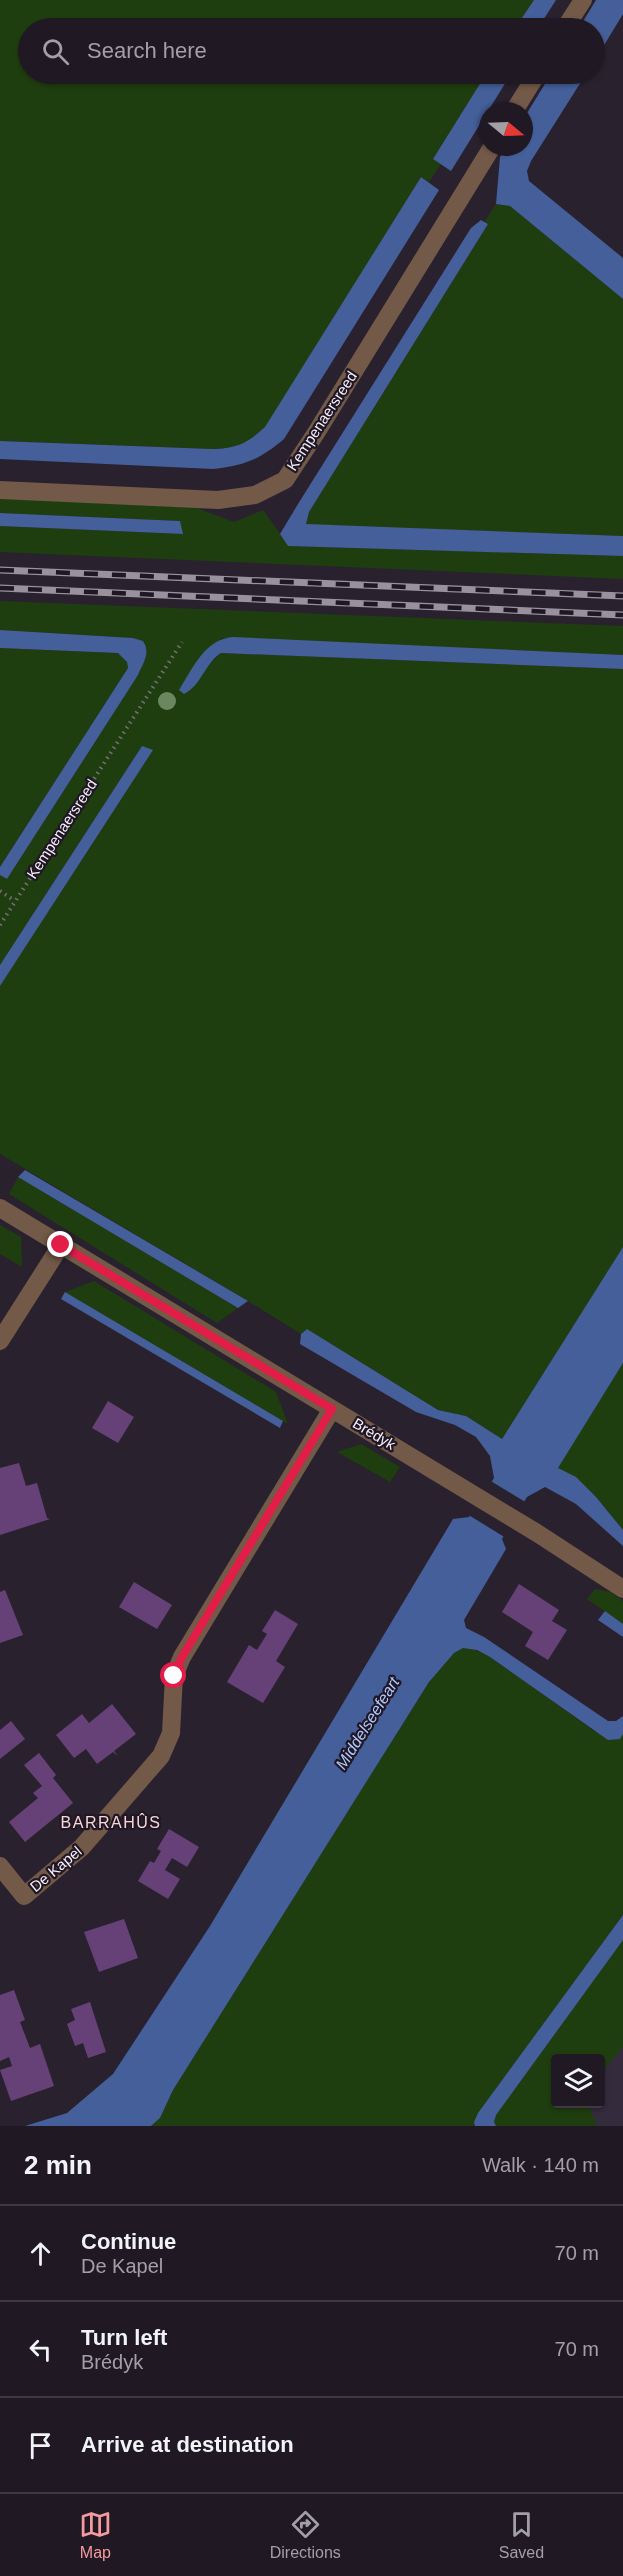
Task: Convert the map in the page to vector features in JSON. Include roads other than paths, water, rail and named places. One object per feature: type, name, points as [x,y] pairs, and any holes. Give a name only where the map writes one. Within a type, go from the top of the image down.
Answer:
[{"type":"street","points":[[571,18],[583,0]]},
{"type":"street","points":[[520,102],[531,84]]},
{"type":"street","name":"Kempenaersreed","points":[[0,490],[218,500],[255,495],[285,480],[486,156]]},
{"type":"street","name":"Brédyk","points":[[0,1208],[537,1533],[623,1589]]},
{"type":"street","points":[[0,1341],[61,1245]]},
{"type":"street","name":"De Kapel","points":[[0,1866],[24,1896],[82,1847],[161,1756],[171,1733],[174,1676],[182,1657],[332,1409]]},
{"type":"water","points":[[534,0],[556,0],[544,18],[522,18]]},
{"type":"water","points":[[596,0],[623,0],[623,14],[605,44],[605,18],[585,18]]},
{"type":"water","points":[[480,84],[505,84],[494,102],[479,102],[479,126],[451,171],[433,159]]},
{"type":"water","points":[[545,84],[580,84],[531,161],[527,171],[529,181],[623,258],[623,299],[510,206],[496,204],[500,157],[533,156],[533,103]]},
{"type":"water","points":[[421,177],[439,190],[284,439],[267,452],[234,466],[213,469],[0,459],[0,441],[212,449],[235,446],[252,437],[265,427]]},
{"type":"water","points":[[481,220],[488,224],[309,512],[306,524],[623,536],[623,556],[288,546],[280,534],[471,228]]},
{"type":"water","points":[[0,513],[180,521],[183,534],[0,526]]},
{"type":"water","points":[[0,630],[133,638],[143,641],[146,650],[138,675],[7,879],[0,875],[0,867],[128,668],[127,662],[118,653],[0,648]]},
{"type":"water","points":[[233,637],[623,655],[623,669],[221,653],[211,662],[195,686],[184,694],[179,690],[207,649],[223,639]]},
{"type":"water","points":[[142,746],[153,750],[0,986],[0,965]]},
{"type":"water","points":[[25,1170],[248,1301],[238,1308],[18,1177]]},
{"type":"water","name":"Middelseefeart","points":[[623,1247],[623,1363],[558,1468],[576,1477],[596,1497],[623,1530],[623,1546],[576,1504],[545,1487],[527,1497],[502,1539],[506,1549],[464,1620],[466,1628],[484,1637],[608,1721],[616,1721],[623,1716],[623,1734],[620,1739],[608,1740],[477,1650],[463,1648],[454,1653],[429,1682],[173,2090],[160,2118],[151,2126],[25,2126],[67,2113],[113,2074],[210,1926],[453,1519],[469,1517],[494,1478],[490,1456],[476,1437],[455,1425],[416,1412],[300,1344],[301,1334],[307,1329],[438,1410],[466,1416],[502,1439]]},
{"type":"water","points":[[65,1292],[283,1421],[280,1428],[61,1299]]},
{"type":"water","points":[[605,1611],[623,1624],[623,1637],[598,1620]]},
{"type":"water","points":[[623,1915],[623,1940],[496,2115],[494,2122],[496,2126],[475,2126],[474,2122],[478,2113]]},
{"type":"railway","points":[[0,570],[623,596]]},
{"type":"railway","points":[[0,588],[623,615]]},
{"type":"district","name":"BARRAHÛS","points":[[111,1822]]}]
